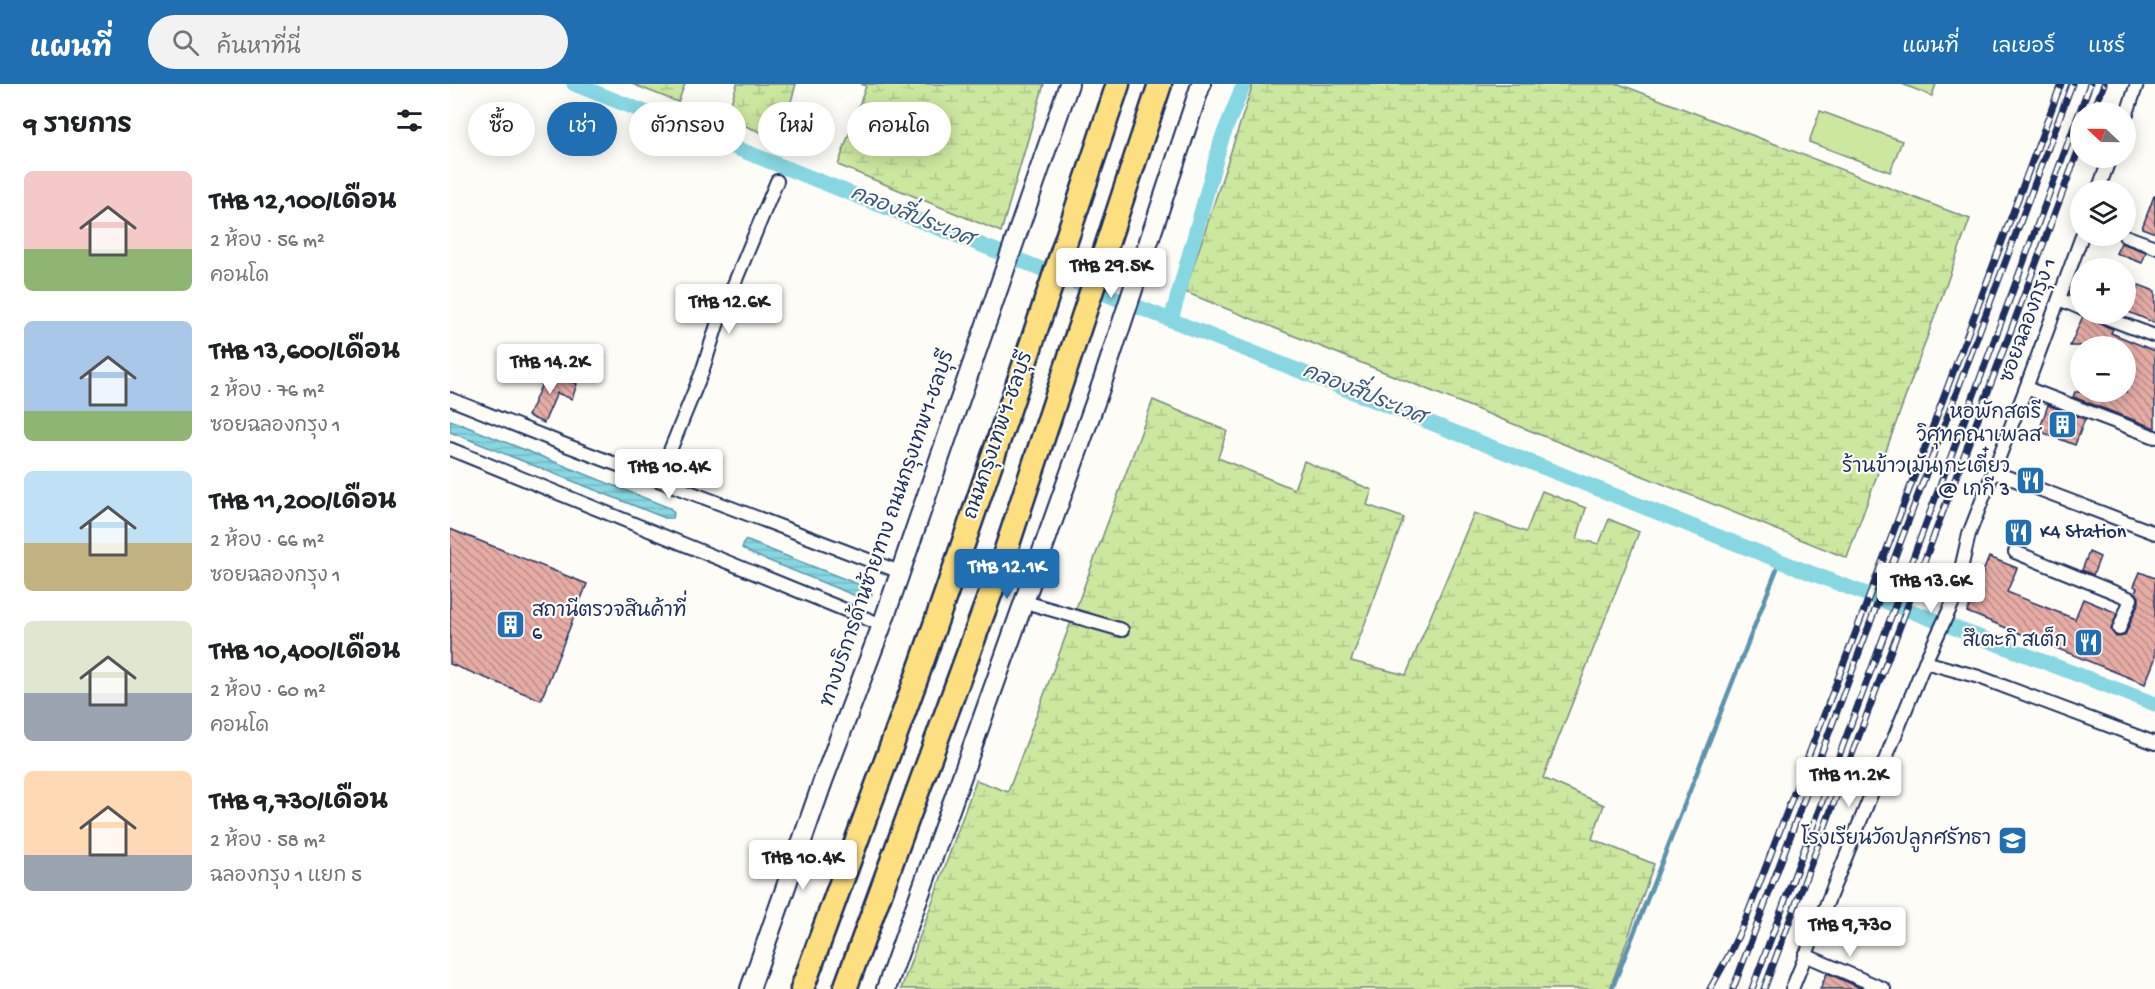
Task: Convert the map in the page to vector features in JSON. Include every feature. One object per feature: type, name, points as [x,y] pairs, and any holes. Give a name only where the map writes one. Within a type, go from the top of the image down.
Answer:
[{"type":"highway","name":"ถนนกรุงเทพฯ-ชลบุรี","points":[[802,989],[915,682],[1027,358],[1118,84]]},
{"type":"highway","name":"ถนนกรุงเทพฯ-ชลบุรี","points":[[845,989],[1003,559],[1160,84]]},
{"type":"main road","name":"ทางบริการด้านซ้ายทาง ถนนกรุงเทพฯ-ชลบุรี","points":[[750,989],[823,781],[882,625],[1069,84]]},
{"type":"main road","points":[[886,989],[944,829],[1034,604],[1102,383],[1201,84]]},
{"type":"street","points":[[2131,102],[2137,84]]},
{"type":"street","points":[[658,480],[702,372],[717,325],[777,181]]},
{"type":"street","points":[[2136,240],[2155,248]]},
{"type":"street","name":"ซอยฉลองกรุง 1","points":[[1792,989],[1925,662],[1954,600],[1969,534],[2078,246]]},
{"type":"street","points":[[2059,299],[2070,304]]},
{"type":"street","points":[[2123,324],[2155,336]]},
{"type":"street","points":[[2026,388],[2155,437]]},
{"type":"street","points":[[450,399],[900,572]]},
{"type":"street","points":[[450,449],[882,625]]},
{"type":"street","points":[[1994,472],[2155,533]]},
{"type":"street","points":[[2014,552],[2131,599],[2119,629]]},
{"type":"street","points":[[1034,604],[1122,630]]},
{"type":"street","points":[[1925,662],[1979,677],[2155,743]]},
{"type":"street","points":[[1805,955],[1884,989]]},
{"type":"green space","points":[[632,84],[685,84],[678,102]]},
{"type":"green space","points":[[737,84],[796,84],[791,102],[758,102],[758,131],[746,126],[746,102],[731,102]]},
{"type":"green space","points":[[861,84],[1044,84],[1001,232],[838,165],[847,140],[847,156],[951,156],[951,102],[860,102],[866,86]]},
{"type":"green space","points":[[1253,84],[1619,84],[1970,219],[1847,558],[1185,292]]},
{"type":"green space","points":[[1902,84],[1936,84],[1932,96]]},
{"type":"green space","points":[[1820,111],[1902,141],[1890,172],[1809,142]]},
{"type":"green space","points":[[1153,400],[1227,431],[1218,458],[1294,489],[1304,461],[1372,490],[1367,505],[1404,518],[1351,661],[1406,675],[1474,513],[1526,532],[1542,491],[1586,508],[1577,539],[1599,544],[1609,519],[1639,532],[1543,778],[1604,805],[1592,839],[1654,864],[1610,989],[901,989],[976,780],[1008,792]]},
{"type":"water","points":[[450,420],[670,508],[674,513],[672,518],[665,518],[450,432]]},
{"type":"water","points":[[745,540],[868,588],[872,595],[869,599],[861,598],[752,554],[742,548]]},
{"type":"building","points":[[2155,196],[2155,233],[2142,228]]},
{"type":"building","points":[[2120,246],[2129,246],[2146,252],[2142,263],[2136,261],[2136,258],[2116,253]]},
{"type":"building","points":[[2139,285],[2155,291],[2155,323],[2136,315]]},
{"type":"building","points":[[2080,324],[2100,324],[2113,329],[2111,333],[2118,336],[2074,336]]},
{"type":"building","points":[[2136,343],[2155,351],[2155,428],[2086,402],[2136,402]]},
{"type":"building","points":[[547,372],[577,384],[572,399],[557,393],[544,423],[528,416]]},
{"type":"building","name":"หอพักสตรี วิศุทคณาเพลส","points":[[2048,405],[2085,419],[2075,445],[2039,431]]},
{"type":"building","name":"สถานีตรวจสินค้าที่ 6","points":[[450,529],[587,584],[541,700],[450,664]]},
{"type":"building","points":[[2089,552],[2100,557],[2093,575],[2082,570]]},
{"type":"building","points":[[1989,557],[2017,568],[2007,592],[2075,619],[2083,599],[2117,613],[2111,630],[2116,637],[2124,636],[2126,633],[2139,602],[2139,597],[2135,592],[2137,588],[2134,586],[2140,572],[2155,578],[2155,659],[2145,684],[1967,612]]},
{"type":"building","points":[[1827,973],[1863,989],[1820,989]]},
{"type":"waterway","name":"คลองสี่ประเวศ","points":[[574,84],[1803,570],[2155,704]]},
{"type":"waterway","points":[[1171,320],[1222,138],[1244,84]]},
{"type":"waterway","points":[[1612,989],[1780,561]]},
{"type":"railway","points":[[1710,989],[1745,921],[2061,84]]},
{"type":"railway","points":[[1733,989],[2072,84]]},
{"type":"railway","points":[[1752,989],[2090,84]]},
{"type":"railway","points":[[2097,102],[2104,84]]},
{"type":"railway","points":[[1764,989],[2072,168]]},
{"type":"place","name":"หอพักสตรี วิศุทคณาเพลส","points":[[2062,425]]},
{"type":"place","name":"ร้านข้าว(มัน)กะเตี๋ยว @ เกกี 3","points":[[2031,480]]},
{"type":"place","name":"K4 Station","points":[[2019,533]]},
{"type":"place","name":"สถานีตรวจสินค้าที่ 6","points":[[511,624]]},
{"type":"place","name":"สึเตะกิ สเต็ก","points":[[2088,642]]},
{"type":"place","name":"โรงเรียนวัดปลูกศรัทธา","points":[[2012,840]]}]
